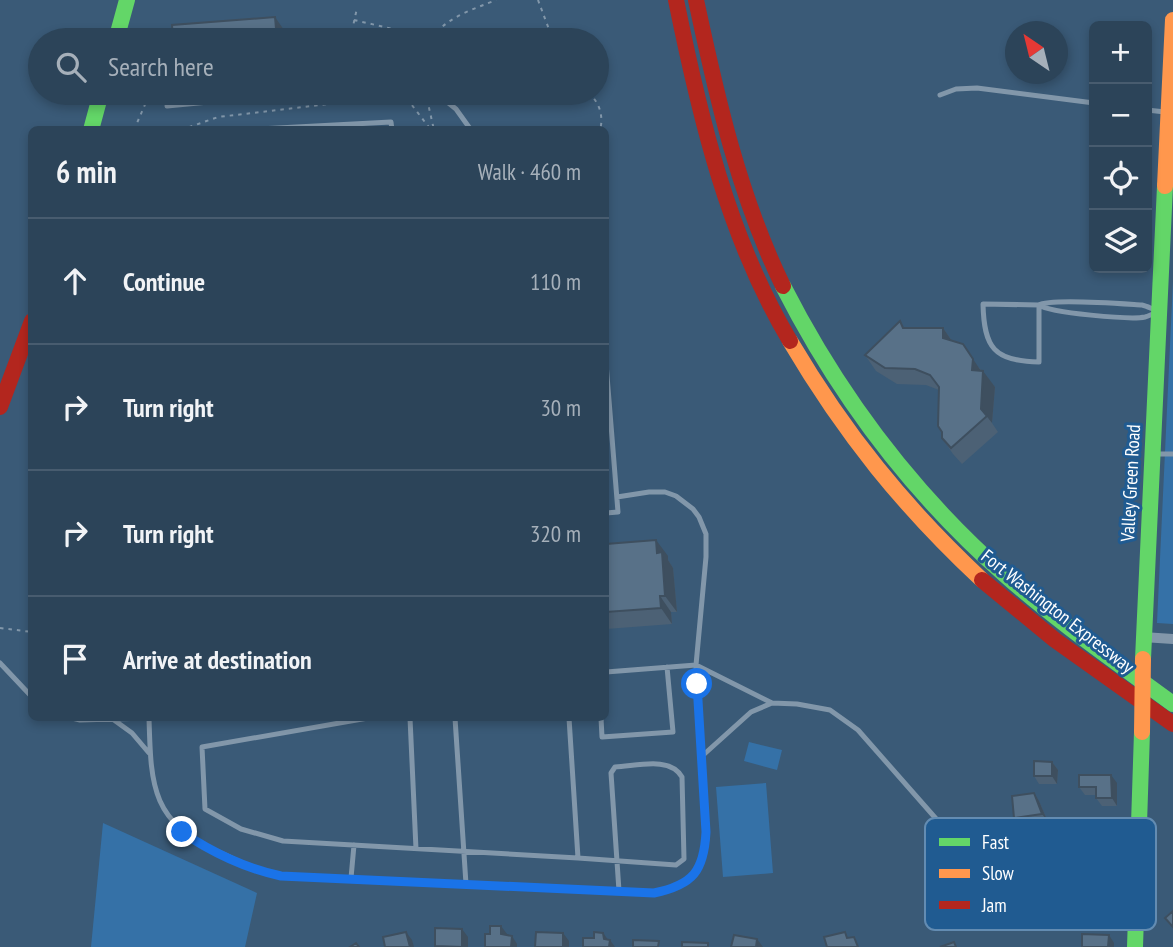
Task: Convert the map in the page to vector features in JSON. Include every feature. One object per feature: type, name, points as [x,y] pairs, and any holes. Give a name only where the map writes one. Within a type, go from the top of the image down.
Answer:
[{"type":"main road","points":[[119,28],[127,0]]},
{"type":"main road","name":"Fort Washington Expressway","points":[[676,0],[706,135],[739,234],[767,298],[797,355],[839,421],[903,502],[988,586],[1093,668],[1173,724]]},
{"type":"main road","name":"Fort Washington Expressway","points":[[696,0],[734,163],[758,230],[797,315],[838,384],[900,468],[982,554],[1082,638],[1173,704]]},
{"type":"main road","name":"Valley Green Road","points":[[1139,818],[1143,637],[1173,20]]},
{"type":"main road","points":[[91,126],[97,105]]},
{"type":"main road","points":[[0,407],[28,332]]},
{"type":"street","points":[[1143,637],[1173,639]]},
{"type":"lane","points":[[940,95],[956,89],[977,88],[1089,102]]},
{"type":"lane","points":[[167,106],[178,105]]},
{"type":"lane","points":[[451,105],[468,126]]},
{"type":"lane","points":[[1152,110],[1168,112]]},
{"type":"lane","points":[[361,126],[391,122],[391,126]]},
{"type":"lane","points":[[1039,305],[1039,362],[1013,361],[1000,354],[991,344],[984,329],[983,304],[1039,305],[1045,302],[1145,306],[1159,312]]},
{"type":"lane","points":[[1074,313],[1075,303]]},
{"type":"lane","points":[[1039,305],[1045,309],[1074,313],[1144,318],[1159,312]]},
{"type":"lane","points":[[609,439],[618,512],[609,513]]},
{"type":"lane","points":[[1152,454],[1173,454]]},
{"type":"lane","points":[[609,478],[615,477]]},
{"type":"lane","points":[[149,721],[154,786],[161,804],[182,832],[199,844],[262,872],[281,876],[654,893],[671,890],[685,883],[696,872],[705,856],[706,832],[696,665],[707,544],[704,526],[693,509],[676,496],[665,492],[649,492],[617,497]]},
{"type":"lane","points":[[0,663],[28,693]]},
{"type":"lane","points":[[609,672],[696,665],[772,703],[830,710],[858,730],[935,818]]},
{"type":"lane","points":[[601,721],[602,737],[673,732],[667,667]]},
{"type":"lane","points":[[701,757],[751,712],[772,703]]},
{"type":"lane","points":[[116,721],[138,739],[150,755]]},
{"type":"lane","points":[[351,721],[202,747],[205,809],[241,829],[284,841],[578,858],[618,861],[676,865],[684,859],[682,777],[677,769],[667,764],[615,767],[611,772],[618,861],[619,891]]},
{"type":"lane","points":[[410,721],[416,849]]},
{"type":"lane","points":[[455,721],[466,884]]},
{"type":"lane","points":[[569,721],[578,858]]},
{"type":"lane","points":[[351,878],[354,845]]},
{"type":"path","points":[[445,28],[452,21],[496,0]]},
{"type":"path","points":[[538,0],[548,28]]},
{"type":"path","points":[[352,28],[357,8]]},
{"type":"path","points":[[354,20],[387,28]]},
{"type":"path","points":[[136,126],[145,105]]},
{"type":"path","points":[[192,126],[218,117],[320,105]]},
{"type":"path","points":[[412,105],[430,126]]},
{"type":"path","points":[[429,105],[432,126]]},
{"type":"path","points":[[598,105],[602,126]]},
{"type":"path","points":[[0,628],[28,632]]},
{"type":"shaded area","points":[[1173,281],[1173,624],[1157,623]]},
{"type":"shaded area","points":[[749,742],[782,750],[777,770],[744,761]]},
{"type":"shaded area","points":[[766,783],[773,873],[723,877],[716,787]]},
{"type":"shaded area","points":[[103,823],[257,893],[245,947],[91,947]]},
{"type":"building","points":[[275,17],[276,28],[172,28],[172,25]]},
{"type":"building","points":[[900,321],[903,328],[943,328],[943,338],[963,344],[973,359],[972,370],[983,371],[981,409],[987,416],[951,448],[942,438],[938,426],[939,387],[930,375],[915,369],[885,368],[865,355]]},
{"type":"building","points":[[656,540],[657,553],[662,552],[665,596],[660,596],[661,608],[609,612],[609,544]]},
{"type":"building","points":[[1034,761],[1052,762],[1052,776],[1034,776]]},
{"type":"building","points":[[1079,775],[1111,775],[1112,798],[1096,798],[1096,787],[1079,787]]},
{"type":"building","points":[[1034,793],[1042,814],[1014,818],[1012,796]]},
{"type":"building","points":[[1173,911],[1173,927],[1165,918]]},
{"type":"building","points":[[490,926],[501,926],[501,934],[512,936],[511,947],[485,947],[485,934],[490,934]]},
{"type":"building","points":[[435,928],[462,929],[462,947],[435,946]]},
{"type":"building","points":[[406,932],[410,947],[385,947],[383,937]]},
{"type":"building","points":[[536,932],[563,933],[563,947],[535,947]]},
{"type":"building","points":[[594,932],[603,933],[604,939],[610,940],[609,947],[583,947],[583,938],[594,938]]},
{"type":"building","points":[[845,932],[847,938],[854,937],[858,947],[827,947],[824,937]]},
{"type":"building","points":[[1082,934],[1109,935],[1108,947],[1082,947]]},
{"type":"building","points":[[734,935],[757,939],[756,947],[731,947]]},
{"type":"building","points":[[633,940],[659,941],[658,947],[633,947]]},
{"type":"building","points":[[682,942],[708,943],[708,947],[682,947]]},
{"type":"building","points":[[954,942],[956,947],[940,947]]},
{"type":"traffic: fast","points":[[119,28],[127,0]]},
{"type":"traffic: fast","points":[[92,126],[98,105]]},
{"type":"traffic: fast","points":[[1143,659],[1165,186]]},
{"type":"traffic: fast","points":[[783,286],[828,366],[853,404],[880,441],[939,511],[1025,592],[1173,704]]},
{"type":"traffic: fast","points":[[1139,818],[1142,732]]},
{"type":"traffic: fast","points":[[1135,947],[1136,930]]},
{"type":"traffic: slow","points":[[1165,186],[1173,20]]},
{"type":"traffic: slow","points":[[790,341],[832,407],[877,468],[926,525],[982,580]]},
{"type":"traffic: slow","points":[[1142,732],[1143,659]]},
{"type":"traffic: jam","points":[[676,0],[706,132],[733,219],[768,301],[790,341]]},
{"type":"traffic: jam","points":[[696,0],[731,146],[754,217],[783,286]]},
{"type":"traffic: jam","points":[[0,407],[28,332]]},
{"type":"traffic: jam","points":[[982,580],[1055,640],[1173,724]]},
{"type":"route","points":[[182,832],[199,844],[262,872],[281,876],[654,893],[671,890],[685,883],[696,872],[705,856],[706,832],[697,684]]}]
